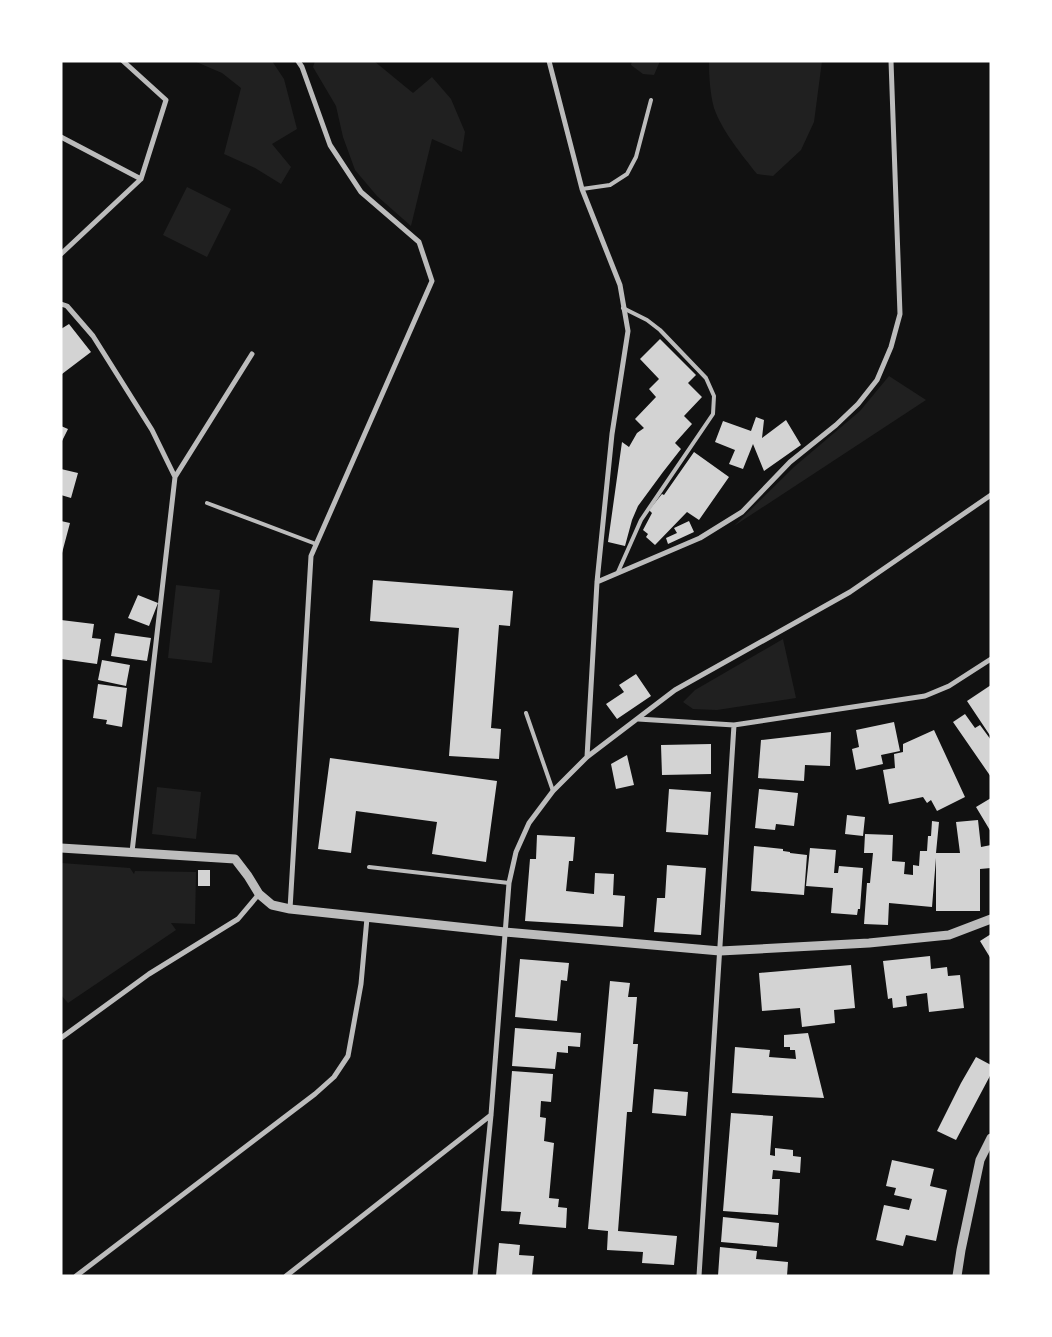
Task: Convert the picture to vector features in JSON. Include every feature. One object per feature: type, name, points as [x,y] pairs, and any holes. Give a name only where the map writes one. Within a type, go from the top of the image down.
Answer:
[{"type":"street","points":[[61,254],[141,178],[166,100],[123,61]]},
{"type":"street","points":[[290,909],[311,556],[432,281],[419,242],[362,192],[330,145],[302,67],[298,61]]},
{"type":"street","points":[[548,61],[582,190],[620,284],[628,331],[612,434],[597,582],[587,758]]},
{"type":"street","points":[[597,582],[700,538],[742,512],[790,462],[836,425],[858,404],[877,380],[891,347],[900,314],[891,61]]},
{"type":"street","points":[[61,137],[141,178]]},
{"type":"street","points":[[61,304],[67,306],[93,336],[152,430],[175,477]]},
{"type":"street","points":[[132,852],[175,477],[252,354]]},
{"type":"street","points":[[475,1276],[491,1115],[509,883],[516,852],[529,823],[553,791],[587,758],[675,690],[850,592],[991,495]]},
{"type":"street","points":[[638,718],[734,725],[925,696],[950,686],[991,659]]},
{"type":"street","points":[[699,1276],[734,725]]},
{"type":"street","points":[[61,848],[234,859],[248,876],[259,894],[272,904],[290,909],[505,932],[720,950],[869,943],[949,935],[991,920]]},
{"type":"street","points":[[61,1038],[150,974],[238,919],[259,894]]},
{"type":"street","points":[[76,1276],[310,1098],[334,1077],[348,1056],[361,984],[367,918]]},
{"type":"street","points":[[286,1276],[491,1115]]},
{"type":"street","points":[[957,1276],[980,1160],[991,1138]]},
{"type":"lane","points":[[582,190],[610,185],[627,174],[636,157],[651,100]]},
{"type":"lane","points":[[618,573],[641,520],[713,414],[714,396],[706,378],[660,330],[647,320],[623,308]]},
{"type":"lane","points":[[207,503],[316,544]]},
{"type":"lane","points":[[526,713],[553,791]]},
{"type":"lane","points":[[369,867],[509,883]]},
{"type":"shaded area","points":[[194,61],[272,61],[284,79],[297,129],[272,144],[291,167],[281,184],[255,168],[224,154],[241,88],[222,73]]},
{"type":"shaded area","points":[[315,61],[374,61],[413,93],[432,77],[451,99],[465,132],[462,152],[432,139],[411,226],[377,196],[355,170],[343,137],[336,106],[313,67]]},
{"type":"shaded area","points":[[632,61],[660,61],[654,75],[643,74],[631,65]]},
{"type":"shaded area","points":[[709,61],[822,61],[814,122],[801,150],[773,176],[757,174],[722,125],[714,108]]},
{"type":"shaded area","points":[[187,187],[231,209],[207,257],[163,235]]},
{"type":"shaded area","points":[[889,376],[926,400],[734,526],[794,467],[860,411]]},
{"type":"shaded area","points":[[176,585],[220,590],[212,663],[168,658]]},
{"type":"shaded area","points":[[783,639],[796,698],[717,710],[693,709],[683,702],[695,690]]},
{"type":"shaded area","points":[[157,787],[201,792],[196,839],[152,834]]},
{"type":"shaded area","points":[[61,863],[130,868],[134,874],[135,871],[196,872],[195,924],[171,923],[176,930],[68,1003],[61,995]]},
{"type":"building","points":[[69,324],[91,352],[62,374],[61,329]]},
{"type":"building","points":[[660,339],[696,375],[688,383],[702,397],[684,416],[692,424],[675,443],[681,449],[638,506],[625,546],[608,542],[622,442],[629,447],[637,433],[644,428],[635,419],[656,397],[649,389],[659,379],[640,359]]},
{"type":"building","points":[[756,417],[764,420],[762,438],[786,420],[801,445],[764,471],[753,444],[743,469],[729,464],[735,450],[715,442],[723,421],[751,431]]},
{"type":"building","points":[[61,426],[68,429],[61,443]]},
{"type":"building","points":[[694,452],[729,477],[699,520],[687,512],[655,545],[646,537],[648,534],[643,530],[652,513],[649,510],[662,494],[664,495]]},
{"type":"building","points":[[61,469],[78,473],[71,498],[61,495]]},
{"type":"building","points":[[61,521],[70,523],[62,553],[61,553]]},
{"type":"building","points":[[689,521],[694,532],[668,544],[666,538],[677,533],[674,528]]},
{"type":"building","points":[[373,580],[513,591],[510,626],[499,625],[491,728],[501,729],[499,759],[449,756],[459,628],[370,621]]},
{"type":"building","points":[[138,595],[158,603],[149,626],[128,618]]},
{"type":"building","points":[[61,620],[94,624],[92,638],[101,639],[97,664],[61,659]]},
{"type":"building","points":[[115,633],[151,638],[147,661],[111,656]]},
{"type":"building","points":[[102,660],[130,665],[126,686],[98,680]]},
{"type":"building","points":[[636,674],[651,696],[617,719],[606,704],[624,692],[619,685]]},
{"type":"building","points":[[98,684],[127,688],[122,727],[106,724],[107,720],[93,718]]},
{"type":"building","points":[[991,685],[991,737],[967,701]]},
{"type":"building","points":[[965,714],[975,728],[980,725],[991,740],[991,777],[953,722]]},
{"type":"building","points":[[894,722],[900,751],[881,755],[883,764],[856,770],[852,749],[859,747],[856,730]]},
{"type":"building","points":[[934,730],[965,797],[937,811],[931,800],[927,803],[923,797],[889,804],[883,770],[895,768],[894,754],[903,752],[903,744]]},
{"type":"building","points":[[831,732],[830,766],[805,765],[804,781],[758,778],[761,740]]},
{"type":"building","points":[[711,744],[711,774],[662,775],[661,745]]},
{"type":"building","points":[[627,755],[634,785],[616,789],[611,764]]},
{"type":"building","points":[[330,758],[497,781],[486,862],[432,854],[437,822],[356,811],[351,853],[318,849]]},
{"type":"building","points":[[669,789],[711,792],[708,835],[666,832]]},
{"type":"building","points":[[759,789],[798,793],[794,826],[776,824],[775,830],[755,828]]},
{"type":"building","points":[[991,798],[991,832],[976,807]]},
{"type":"building","points":[[847,815],[865,817],[863,836],[845,834]]},
{"type":"building","points":[[978,820],[981,847],[991,845],[991,868],[980,869],[980,911],[936,911],[936,858],[932,907],[889,903],[888,925],[864,924],[867,883],[870,883],[873,853],[864,853],[865,834],[893,835],[892,861],[905,862],[904,874],[913,875],[913,865],[919,866],[920,851],[927,851],[932,821],[939,822],[936,853],[960,853],[956,822]]},
{"type":"building","points":[[537,835],[575,837],[573,861],[569,861],[566,891],[594,894],[595,873],[614,874],[613,895],[625,896],[623,927],[525,921],[530,859],[536,859]]},
{"type":"building","points":[[754,846],[783,849],[783,851],[790,853],[807,855],[804,895],[751,891]]},
{"type":"building","points":[[810,848],[836,850],[834,873],[838,873],[839,866],[863,868],[860,909],[858,909],[857,915],[831,913],[833,888],[806,886]]},
{"type":"building","points":[[667,865],[706,868],[701,935],[654,932],[657,898],[665,898]]},
{"type":"building","points":[[198,870],[210,870],[210,886],[198,886]]},
{"type":"building","points":[[991,934],[991,959],[980,941]]},
{"type":"building","points":[[930,956],[931,969],[947,967],[948,976],[960,975],[964,1008],[929,1012],[927,993],[906,996],[907,1006],[893,1008],[892,998],[888,999],[883,961]]},
{"type":"building","points":[[520,959],[569,963],[567,981],[561,980],[557,1021],[515,1017]]},
{"type":"building","points":[[851,965],[855,1008],[834,1010],[835,1023],[802,1027],[800,1008],[762,1011],[759,973]]},
{"type":"building","points":[[610,981],[630,983],[628,997],[637,997],[633,1044],[638,1044],[632,1112],[627,1112],[618,1231],[677,1236],[674,1265],[642,1263],[643,1252],[607,1250],[608,1231],[588,1229]]},
{"type":"building","points":[[515,1028],[581,1033],[580,1047],[568,1046],[568,1053],[557,1052],[555,1069],[512,1066]]},
{"type":"building","points":[[808,1033],[824,1098],[732,1093],[735,1047],[770,1050],[769,1057],[796,1059],[795,1050],[790,1050],[790,1047],[784,1047],[784,1035]]},
{"type":"building","points":[[976,1057],[991,1065],[991,1074],[956,1140],[937,1131]]},
{"type":"building","points":[[512,1071],[553,1074],[551,1102],[541,1101],[540,1117],[546,1118],[544,1141],[554,1143],[549,1198],[559,1199],[558,1207],[567,1208],[566,1228],[519,1224],[521,1212],[501,1211]]},
{"type":"building","points":[[654,1089],[688,1092],[686,1116],[652,1113]]},
{"type":"building","points":[[731,1113],[773,1116],[770,1155],[775,1156],[775,1148],[793,1150],[793,1156],[801,1157],[800,1173],[773,1170],[772,1179],[780,1179],[778,1215],[723,1211]]},
{"type":"building","points":[[892,1160],[934,1169],[930,1186],[947,1190],[936,1241],[906,1235],[903,1246],[876,1240],[884,1205],[909,1210],[912,1199],[894,1195],[896,1188],[886,1186]]},
{"type":"building","points":[[723,1217],[779,1223],[777,1247],[721,1242]]},
{"type":"building","points":[[499,1243],[520,1245],[519,1255],[534,1256],[532,1276],[496,1276]]},
{"type":"building","points":[[720,1247],[757,1251],[756,1259],[788,1262],[787,1276],[718,1276]]}]
